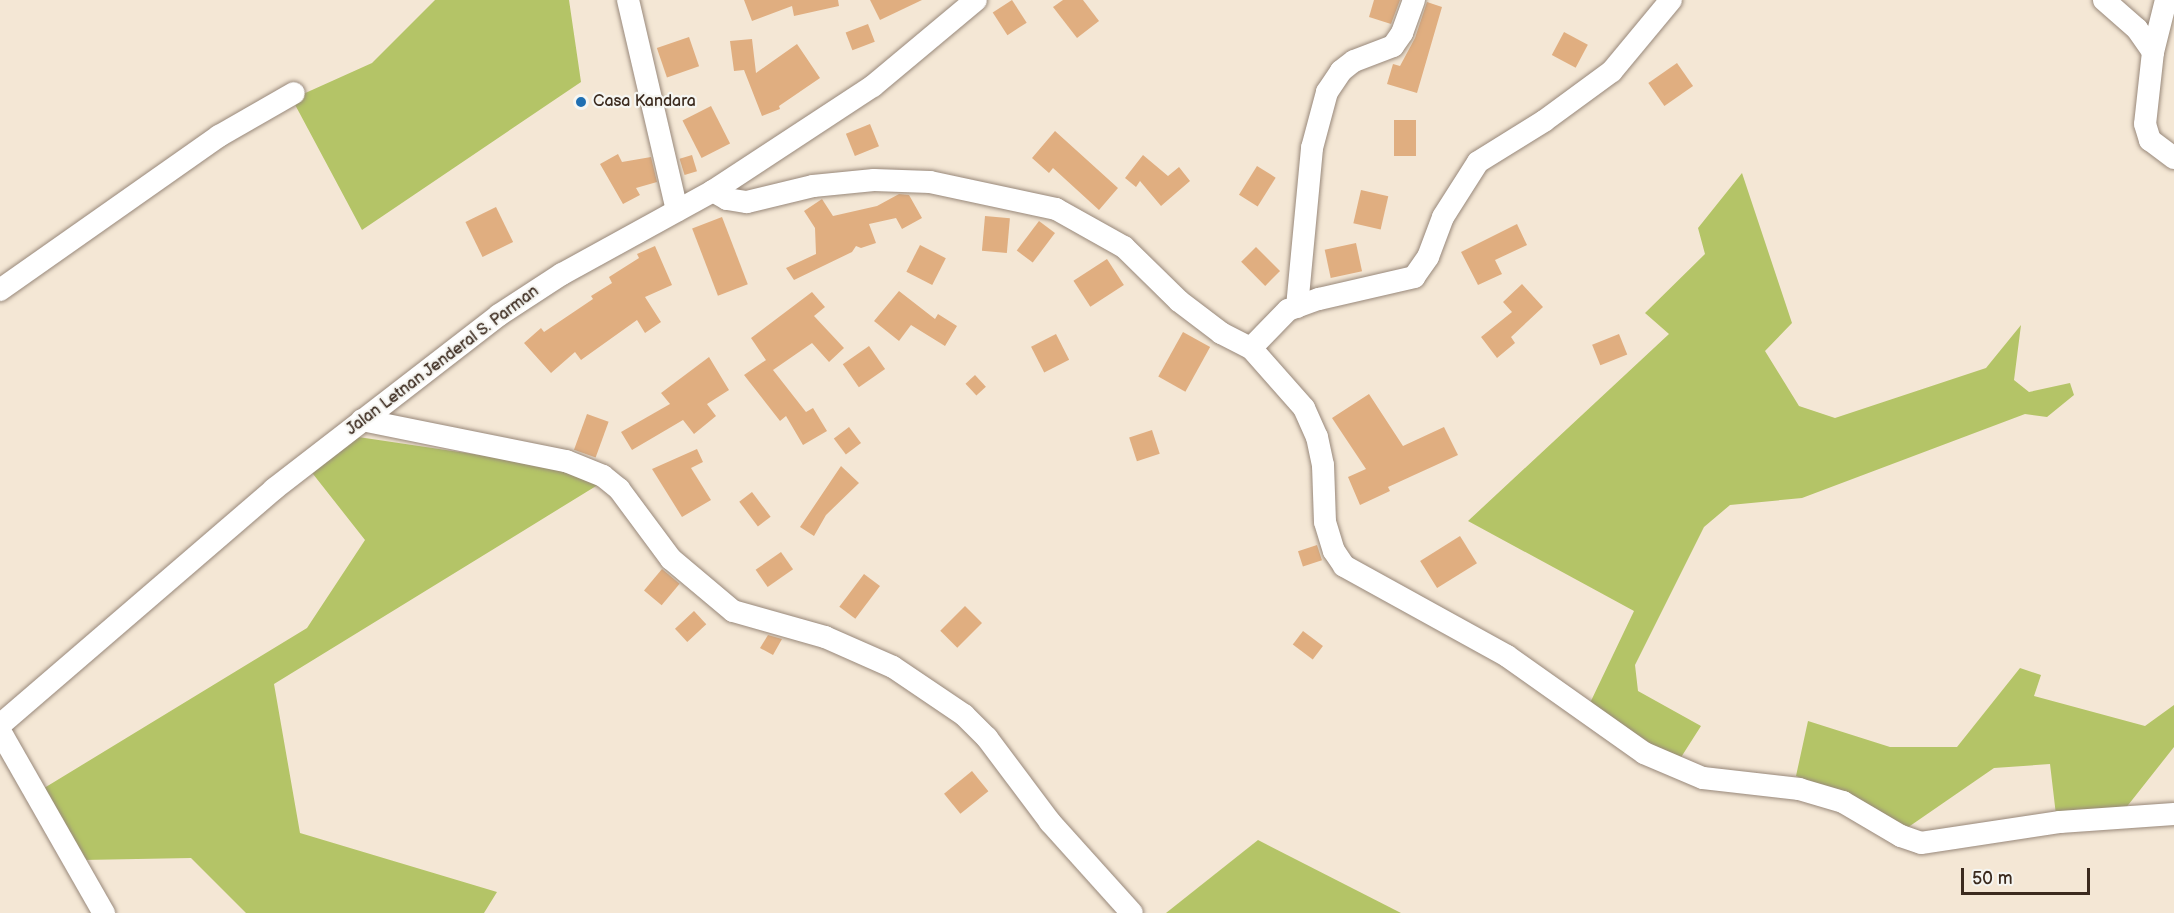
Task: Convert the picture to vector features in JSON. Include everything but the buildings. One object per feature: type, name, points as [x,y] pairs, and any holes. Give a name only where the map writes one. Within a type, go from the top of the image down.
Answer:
[{"type":"street","points":[[628,0],[677,210]]},
{"type":"street","name":"Jalan Letnan Jenderal S. Parman","points":[[2,721],[274,489],[508,309],[562,274],[713,191],[873,86],[976,0]]},
{"type":"street","points":[[1297,307],[1312,148],[1327,92],[1341,71],[1354,61],[1393,46],[1402,33],[1414,0]]},
{"type":"street","points":[[1251,348],[1273,323],[1297,307],[1414,277],[1428,257],[1443,217],[1478,162],[1553,115],[1612,72],[1671,0]]},
{"type":"street","points":[[2104,0],[2136,29],[2153,52]]},
{"type":"street","points":[[2166,0],[2153,52],[2145,124],[2150,140],[2174,158]]},
{"type":"street","points":[[0,290],[219,136],[294,93]]},
{"type":"street","points":[[713,191],[736,202],[747,202],[823,185],[874,180],[930,182],[1056,209],[1124,247],[1179,301],[1221,333],[1251,348],[1304,408],[1317,437],[1323,465],[1325,522],[1334,551],[1344,566],[1507,656],[1644,753],[1703,777],[1799,789],[1843,802],[1901,836],[1921,843],[2060,822],[2174,814]]},
{"type":"street","points":[[362,420],[548,457],[603,476],[619,489],[671,559],[733,611],[825,637],[893,667],[964,715],[987,738],[1050,822],[1132,913]]},
{"type":"street","points":[[2,721],[104,913]]},
{"type":"green space","points":[[435,0],[569,0],[581,82],[362,230],[292,99],[372,63]]},
{"type":"green space","points":[[1742,173],[1792,323],[1765,351],[1799,406],[1835,418],[1986,368],[2021,325],[2014,380],[2029,392],[2070,383],[2074,395],[2047,417],[2025,414],[1802,498],[1730,505],[1704,527],[1635,665],[1638,691],[1701,726],[1678,762],[1590,703],[1634,611],[1468,521],[1669,334],[1645,313],[1705,254],[1698,228]]},
{"type":"green space","points":[[338,434],[614,475],[274,684],[300,833],[497,892],[484,913],[246,913],[191,858],[83,860],[36,793],[307,628],[365,540],[302,460]]},
{"type":"green space","points":[[2020,668],[2041,675],[2034,696],[2145,726],[2174,705],[2174,747],[2125,809],[2056,815],[2050,764],[1994,768],[1907,828],[1873,807],[1796,776],[1808,721],[1890,747],[1957,747]]},
{"type":"green space","points":[[1258,840],[1401,913],[1166,913]]},
{"type":"place","name":"Casa Kandara","points":[[581,102]]}]
